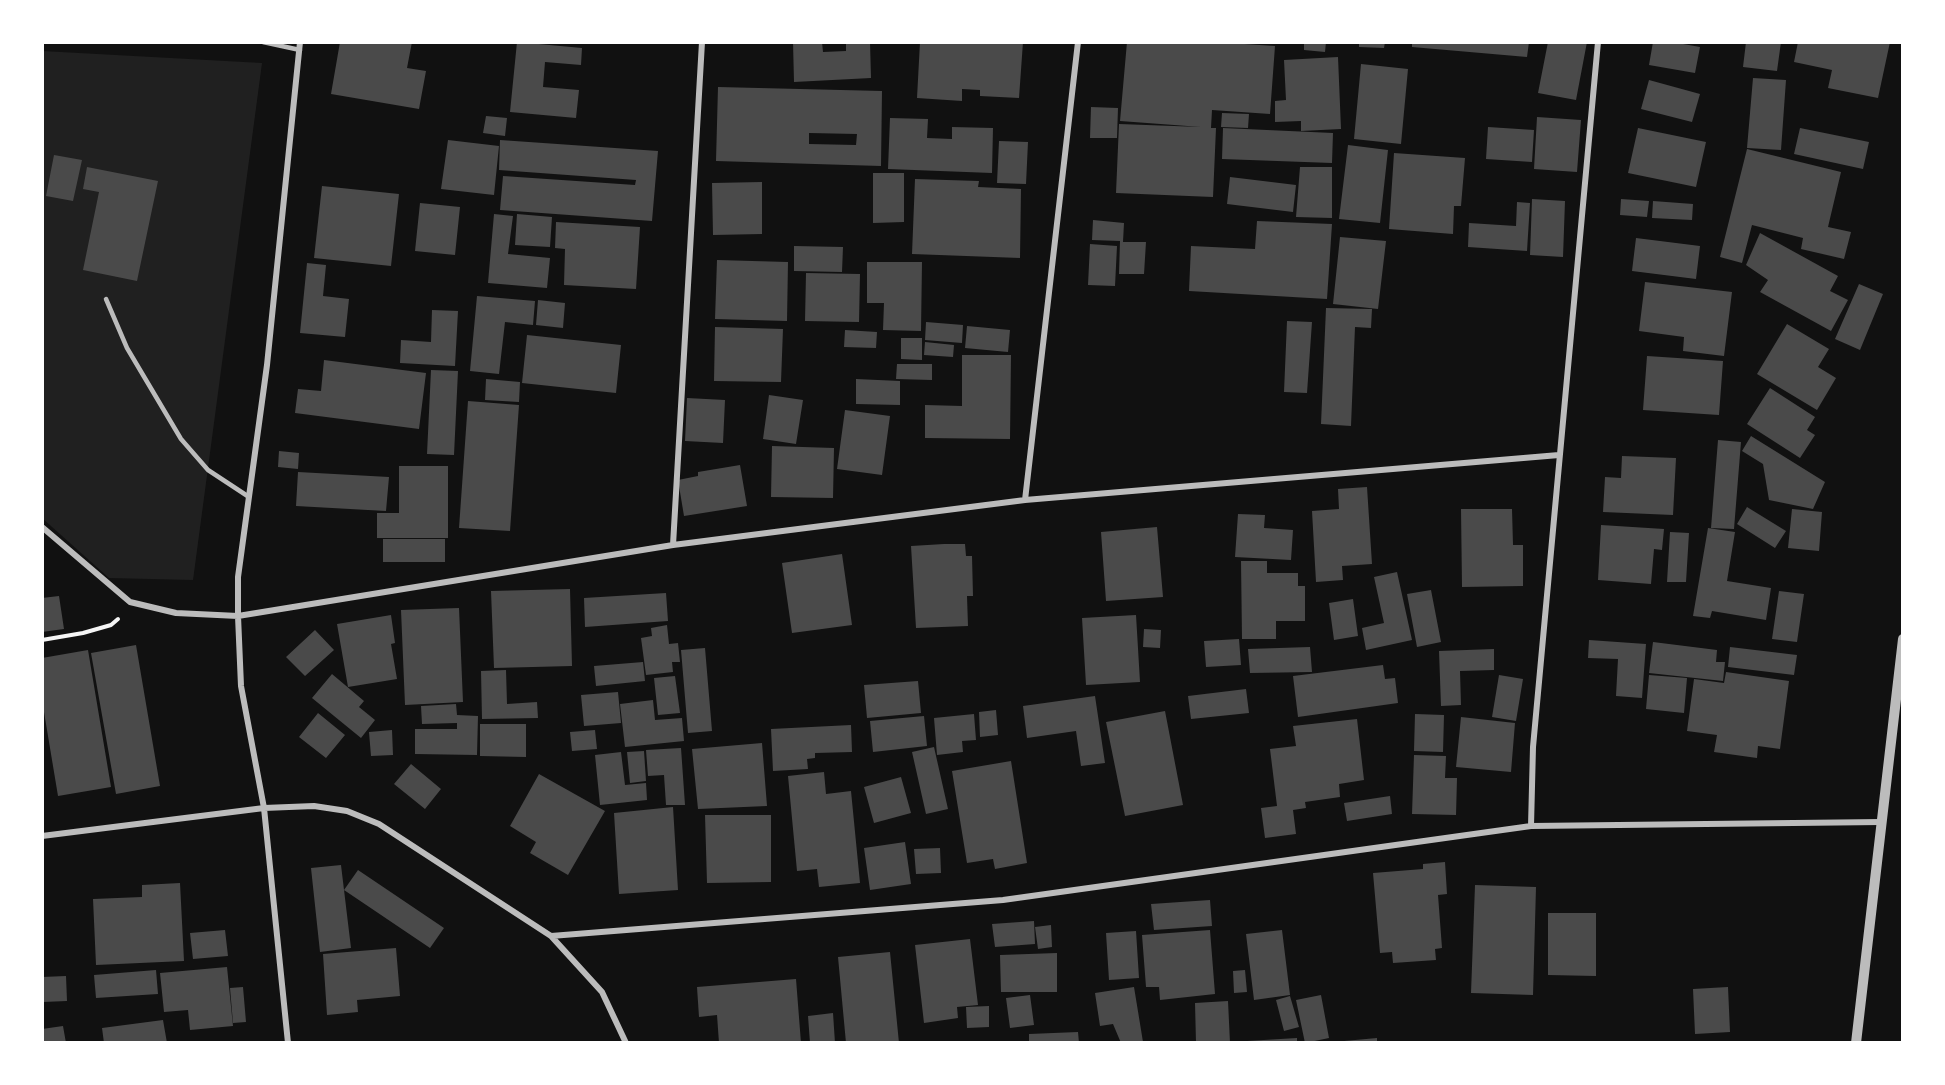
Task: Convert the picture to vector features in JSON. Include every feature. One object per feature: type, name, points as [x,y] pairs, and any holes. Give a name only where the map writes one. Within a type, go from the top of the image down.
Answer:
[{"type":"street","points":[[288,1043],[264,808],[241,686],[238,577],[267,365],[300,42]]},
{"type":"street","points":[[673,544],[702,42]]},
{"type":"street","points":[[1025,500],[1078,42]]},
{"type":"street","points":[[1531,826],[1533,747],[1598,42]]},
{"type":"street","points":[[42,527],[129,602],[176,613],[238,616],[673,544],[1025,500],[1559,455]]},
{"type":"street","points":[[1856,1043],[1903,639]]},
{"type":"street","points":[[42,836],[264,808],[314,806],[347,811],[379,824],[551,936],[602,992],[626,1043]]},
{"type":"street","points":[[551,936],[1003,900],[1531,826],[1881,822]]},
{"type":"lane","points":[[263,42],[300,50]]},
{"type":"lane","points":[[106,298],[127,348],[180,439],[208,470],[249,497]]},
{"type":"path","points":[[42,640],[83,633],[111,625],[123,616],[129,602]]},
{"type":"shaded area","points":[[42,51],[262,63],[193,580],[109,578],[42,518]]},
{"type":"building","points":[[340,42],[412,42],[407,68],[426,71],[419,109],[331,94]]},
{"type":"building","points":[[517,42],[582,48],[581,65],[545,62],[543,87],[579,90],[576,118],[510,112]]},
{"type":"building","points":[[793,42],[822,42],[823,52],[846,51],[846,42],[870,42],[871,78],[794,82]]},
{"type":"building","points":[[920,42],[1023,42],[1019,98],[980,96],[980,90],[962,89],[962,101],[917,98]]},
{"type":"building","points":[[1127,42],[1214,42],[1275,46],[1270,114],[1212,110],[1211,128],[1216,128],[1213,197],[1116,193],[1119,124],[1201,127],[1120,121]]},
{"type":"building","points":[[1304,42],[1326,42],[1325,52],[1304,50]]},
{"type":"building","points":[[1359,42],[1385,42],[1384,48],[1359,47]]},
{"type":"building","points":[[1412,42],[1529,42],[1527,57],[1412,47]]},
{"type":"building","points":[[1548,42],[1587,42],[1576,100],[1538,93]]},
{"type":"building","points":[[1653,42],[1672,42],[1700,47],[1695,73],[1649,65]]},
{"type":"building","points":[[1746,42],[1781,42],[1777,71],[1743,67]]},
{"type":"building","points":[[1798,42],[1890,42],[1878,98],[1828,88],[1832,70],[1794,62]]},
{"type":"building","points":[[1338,57],[1341,129],[1301,131],[1301,121],[1275,122],[1275,101],[1286,100],[1284,60]]},
{"type":"building","points":[[1361,64],[1408,69],[1401,144],[1354,139]]},
{"type":"building","points":[[1753,78],[1786,80],[1781,150],[1747,148]]},
{"type":"building","points":[[1649,80],[1700,94],[1692,122],[1641,109]]},
{"type":"building","points":[[718,87],[882,91],[881,166],[716,161]],"holes":[[[809,133],[857,134],[856,145],[809,144]]]},
{"type":"building","points":[[1091,107],[1118,108],[1117,138],[1090,138]]},
{"type":"building","points":[[1222,113],[1249,114],[1248,128],[1221,127]]},
{"type":"building","points":[[486,116],[507,118],[505,136],[483,133]]},
{"type":"building","points":[[1537,117],[1581,120],[1577,172],[1534,169]]},
{"type":"building","points":[[890,118],[928,119],[927,138],[952,139],[952,127],[993,128],[992,173],[888,169]]},
{"type":"building","points":[[1488,127],[1534,130],[1532,162],[1486,159]]},
{"type":"building","points":[[1223,128],[1333,133],[1332,163],[1222,159]]},
{"type":"building","points":[[1638,128],[1706,142],[1696,187],[1628,173]]},
{"type":"building","points":[[1800,128],[1869,142],[1863,169],[1794,154]]},
{"type":"building","points":[[448,140],[499,146],[494,195],[441,189]]},
{"type":"building","points":[[500,140],[658,151],[652,221],[500,210],[503,176],[635,185],[636,180],[499,170]]},
{"type":"building","points":[[999,141],[1028,142],[1026,184],[997,183]]},
{"type":"building","points":[[1348,145],[1388,150],[1380,223],[1339,219]]},
{"type":"building","points":[[1747,149],[1841,172],[1828,227],[1851,232],[1844,259],[1801,249],[1803,238],[1752,225],[1742,263],[1720,257]]},
{"type":"building","points":[[1394,153],[1465,158],[1461,206],[1454,206],[1453,234],[1389,229]]},
{"type":"building","points":[[54,155],[82,160],[73,201],[46,196]]},
{"type":"building","points":[[87,167],[158,181],[137,281],[83,270],[99,192],[83,189]]},
{"type":"building","points":[[1300,167],[1332,167],[1332,218],[1296,217]]},
{"type":"building","points":[[873,173],[904,173],[904,222],[873,223]]},
{"type":"building","points":[[1230,177],[1296,185],[1293,212],[1227,204]]},
{"type":"building","points":[[915,179],[979,181],[978,187],[1021,189],[1020,258],[912,254]]},
{"type":"building","points":[[762,182],[762,234],[713,235],[712,183]]},
{"type":"building","points":[[322,186],[399,194],[391,266],[314,258]]},
{"type":"building","points":[[1532,199],[1565,201],[1563,257],[1530,255]]},
{"type":"building","points":[[1621,199],[1649,201],[1647,217],[1620,215]]},
{"type":"building","points":[[1653,201],[1693,204],[1692,220],[1652,218]]},
{"type":"building","points":[[1517,202],[1530,203],[1527,251],[1468,247],[1469,223],[1516,226]]},
{"type":"building","points":[[420,203],[460,207],[455,255],[415,251]]},
{"type":"building","points":[[494,214],[513,216],[508,254],[550,258],[547,288],[488,283]]},
{"type":"building","points":[[517,214],[552,217],[550,247],[515,245]]},
{"type":"building","points":[[1093,220],[1124,223],[1123,242],[1146,242],[1144,274],[1119,274],[1120,241],[1092,240]]},
{"type":"building","points":[[1257,221],[1332,224],[1327,299],[1189,291],[1191,246],[1255,249]]},
{"type":"building","points":[[556,222],[640,227],[636,289],[564,285],[565,249],[555,248]]},
{"type":"building","points":[[1760,233],[1838,276],[1830,291],[1848,300],[1831,331],[1760,292],[1768,280],[1746,265]]},
{"type":"building","points":[[1340,237],[1386,241],[1378,309],[1333,304]]},
{"type":"building","points":[[1636,238],[1700,246],[1696,279],[1632,271]]},
{"type":"building","points":[[1090,244],[1117,246],[1115,286],[1088,285]]},
{"type":"building","points":[[794,246],[843,247],[842,272],[794,271]]},
{"type":"building","points":[[717,260],[788,262],[787,321],[715,319]]},
{"type":"building","points":[[867,262],[922,262],[921,331],[883,330],[884,303],[867,303]]},
{"type":"building","points":[[307,263],[326,265],[323,296],[349,299],[345,337],[300,333]]},
{"type":"building","points":[[806,273],[860,274],[859,322],[805,321]]},
{"type":"building","points":[[1645,282],[1732,292],[1724,356],[1683,351],[1684,337],[1639,331]]},
{"type":"building","points":[[1859,284],[1883,294],[1860,350],[1835,339]]},
{"type":"building","points":[[477,296],[535,301],[533,325],[505,322],[499,374],[470,371]]},
{"type":"building","points":[[538,300],[565,303],[563,328],[536,325]]},
{"type":"building","points":[[1326,308],[1372,309],[1371,328],[1355,327],[1351,426],[1321,424]]},
{"type":"building","points":[[432,310],[458,311],[455,366],[400,363],[401,340],[431,342]]},
{"type":"building","points":[[1287,321],[1312,322],[1307,393],[1284,392]]},
{"type":"building","points":[[926,322],[963,325],[962,343],[925,340]]},
{"type":"building","points":[[1787,324],[1829,349],[1818,367],[1836,378],[1817,410],[1757,374]]},
{"type":"building","points":[[967,326],[1010,330],[1008,352],[965,348]]},
{"type":"building","points":[[715,327],[783,329],[781,382],[714,381]]},
{"type":"building","points":[[845,330],[877,332],[876,348],[844,347]]},
{"type":"building","points":[[527,335],[621,345],[616,393],[522,383]]},
{"type":"building","points":[[901,338],[922,338],[922,360],[901,359]]},
{"type":"building","points":[[925,342],[954,345],[953,357],[924,355]]},
{"type":"building","points":[[962,355],[1011,355],[1010,439],[925,438],[925,405],[962,406]]},
{"type":"building","points":[[1647,356],[1723,361],[1719,415],[1643,410]]},
{"type":"building","points":[[324,360],[426,373],[419,429],[295,413],[298,389],[321,391]]},
{"type":"building","points":[[897,364],[932,364],[932,380],[896,379]]},
{"type":"building","points":[[431,370],[458,371],[454,455],[427,454]]},
{"type":"building","points":[[486,379],[520,382],[519,402],[485,400]]},
{"type":"building","points":[[856,379],[900,381],[900,405],[856,404]]},
{"type":"building","points":[[1770,388],[1815,417],[1807,430],[1815,435],[1800,458],[1747,424]]},
{"type":"building","points":[[769,395],[803,400],[796,444],[763,439]]},
{"type":"building","points":[[687,398],[725,400],[723,443],[685,441]]},
{"type":"building","points":[[468,401],[519,405],[510,531],[459,528]]},
{"type":"building","points":[[845,410],[890,416],[882,475],[837,469]]},
{"type":"building","points":[[1751,436],[1825,482],[1813,509],[1769,500],[1763,464],[1742,451]]},
{"type":"building","points":[[1718,440],[1741,442],[1734,529],[1711,528]]},
{"type":"building","points":[[772,446],[834,448],[833,498],[771,497]]},
{"type":"building","points":[[279,451],[299,453],[298,469],[278,467]]},
{"type":"building","points":[[1622,456],[1676,458],[1673,515],[1603,512],[1605,477],[1621,478]]},
{"type":"building","points":[[740,465],[747,506],[684,516],[678,480],[698,476],[698,472]]},
{"type":"building","points":[[399,466],[448,466],[448,538],[377,538],[377,513],[399,513]]},
{"type":"building","points":[[298,472],[389,477],[386,511],[296,506]]},
{"type":"building","points":[[1367,487],[1372,564],[1342,566],[1343,580],[1316,582],[1312,511],[1339,509],[1338,489]]},
{"type":"building","points":[[1747,507],[1786,531],[1775,548],[1737,524]]},
{"type":"building","points":[[1461,509],[1512,509],[1513,545],[1523,545],[1523,586],[1462,587]]},
{"type":"building","points":[[1792,509],[1822,512],[1819,551],[1788,548]]},
{"type":"building","points":[[1238,514],[1265,515],[1264,528],[1293,530],[1291,560],[1235,557]]},
{"type":"building","points":[[1601,525],[1664,529],[1662,550],[1654,549],[1651,584],[1598,580]]},
{"type":"building","points":[[1157,527],[1163,597],[1106,601],[1101,532]]},
{"type":"building","points":[[1708,528],[1735,532],[1727,581],[1771,588],[1766,620],[1712,611],[1710,618],[1693,616]]},
{"type":"building","points":[[1670,532],[1689,533],[1686,582],[1667,582]]},
{"type":"building","points":[[383,539],[445,539],[445,562],[383,562]]},
{"type":"building","points":[[965,544],[966,556],[972,556],[973,596],[967,596],[968,626],[916,628],[911,546]]},
{"type":"building","points":[[842,554],[852,625],[792,633],[782,563]]},
{"type":"building","points":[[1241,561],[1267,561],[1267,573],[1298,573],[1298,586],[1305,586],[1305,621],[1276,621],[1276,639],[1242,639]]},
{"type":"building","points":[[1397,572],[1412,640],[1366,650],[1362,628],[1384,623],[1374,577]]},
{"type":"building","points":[[570,589],[572,666],[494,668],[491,591]]},
{"type":"building","points":[[1431,590],[1441,642],[1417,647],[1407,594]]},
{"type":"building","points":[[1779,591],[1804,594],[1797,642],[1772,639]]},
{"type":"building","points":[[666,593],[668,621],[585,627],[584,598]]},
{"type":"building","points":[[59,596],[64,629],[42,632],[42,598]]},
{"type":"building","points":[[1353,599],[1358,636],[1334,640],[1329,603]]},
{"type":"building","points":[[459,608],[463,702],[405,705],[401,610]]},
{"type":"building","points":[[391,615],[395,643],[391,644],[397,679],[348,687],[337,624]]},
{"type":"building","points":[[1136,615],[1140,682],[1086,685],[1082,618]]},
{"type":"building","points":[[667,625],[669,644],[678,643],[680,662],[672,662],[673,672],[646,675],[641,638],[652,636],[651,628]]},
{"type":"building","points":[[1144,629],[1161,630],[1160,648],[1143,647]]},
{"type":"building","points":[[315,630],[334,650],[305,676],[286,657]]},
{"type":"building","points":[[1239,639],[1241,665],[1206,667],[1204,641]]},
{"type":"building","points":[[1589,640],[1646,644],[1642,698],[1616,696],[1618,659],[1588,658]]},
{"type":"building","points":[[1653,642],[1717,650],[1716,662],[1725,662],[1723,681],[1649,673]]},
{"type":"building","points":[[136,645],[160,786],[116,794],[91,653]]},
{"type":"building","points":[[1310,647],[1312,672],[1250,673],[1248,649]]},
{"type":"building","points":[[1730,647],[1797,655],[1794,675],[1728,667]]},
{"type":"building","points":[[705,648],[712,731],[688,733],[681,650]]},
{"type":"building","points":[[1494,649],[1494,670],[1460,671],[1461,705],[1441,706],[1439,651]]},
{"type":"building","points":[[88,650],[111,787],[58,796],[42,700],[42,658]]},
{"type":"building","points":[[643,662],[645,681],[596,686],[594,666]]},
{"type":"building","points":[[1383,665],[1385,679],[1395,678],[1398,703],[1298,717],[1293,676]]},
{"type":"building","points":[[506,670],[507,704],[537,702],[538,718],[482,719],[481,671]]},
{"type":"building","points":[[1726,672],[1789,681],[1780,749],[1758,746],[1757,758],[1714,752],[1717,735],[1687,731],[1694,679],[1724,683]]},
{"type":"building","points":[[332,674],[364,701],[359,707],[375,720],[361,738],[312,698]]},
{"type":"building","points":[[1499,675],[1523,679],[1516,721],[1492,717]]},
{"type":"building","points":[[1649,675],[1687,678],[1684,713],[1646,709]]},
{"type":"building","points":[[675,676],[680,713],[658,715],[654,678]]},
{"type":"building","points":[[918,681],[921,713],[867,718],[864,685]]},
{"type":"building","points":[[1246,689],[1249,713],[1191,719],[1188,696]]},
{"type":"building","points":[[618,692],[621,723],[584,726],[581,695]]},
{"type":"building","points":[[1095,696],[1105,763],[1081,766],[1076,731],[1027,738],[1023,706]]},
{"type":"building","points":[[653,700],[655,720],[682,718],[684,741],[625,747],[620,704]]},
{"type":"building","points":[[456,704],[457,715],[478,716],[477,755],[415,754],[415,729],[457,729],[457,723],[422,724],[421,706]]},
{"type":"building","points":[[996,710],[998,735],[980,737],[979,712]]},
{"type":"building","points":[[1165,711],[1183,805],[1125,816],[1106,722]]},
{"type":"building","points":[[318,713],[345,735],[326,758],[299,737]]},
{"type":"building","points":[[974,714],[976,740],[962,741],[963,752],[937,755],[934,718]]},
{"type":"building","points":[[1415,714],[1444,715],[1443,752],[1414,751]]},
{"type":"building","points":[[924,716],[927,746],[873,752],[870,721]]},
{"type":"building","points":[[1461,717],[1515,723],[1511,772],[1456,767]]},
{"type":"building","points":[[1357,719],[1364,780],[1339,784],[1340,797],[1305,802],[1306,808],[1293,810],[1296,834],[1265,838],[1261,808],[1277,806],[1270,749],[1296,746],[1293,726]]},
{"type":"building","points":[[480,724],[526,724],[526,757],[480,756]]},
{"type":"building","points":[[851,725],[852,752],[815,753],[815,758],[807,759],[808,769],[773,771],[771,729]]},
{"type":"building","points":[[392,730],[393,755],[371,756],[369,732]]},
{"type":"building","points":[[595,730],[597,749],[572,751],[570,732]]},
{"type":"building","points":[[762,743],[767,806],[698,809],[692,749]]},
{"type":"building","points":[[934,747],[948,809],[926,814],[912,752]]},
{"type":"building","points":[[681,748],[685,805],[666,805],[664,775],[648,776],[646,750]]},
{"type":"building","points":[[644,751],[646,781],[630,783],[627,752]]},
{"type":"building","points":[[621,752],[625,785],[646,783],[647,800],[600,805],[595,755]]},
{"type":"building","points":[[1414,755],[1446,756],[1445,778],[1457,778],[1456,815],[1412,814]]},
{"type":"building","points":[[1011,761],[1027,863],[995,869],[993,859],[967,863],[952,771]]},
{"type":"building","points":[[411,764],[441,789],[425,809],[394,784]]},
{"type":"building","points":[[824,772],[826,794],[851,791],[860,883],[819,887],[817,869],[797,871],[788,776]]},
{"type":"building","points":[[539,774],[605,811],[568,875],[530,853],[536,842],[510,826]]},
{"type":"building","points":[[901,777],[911,813],[874,823],[864,787]]},
{"type":"building","points":[[1390,796],[1392,814],[1347,821],[1344,803]]},
{"type":"building","points":[[673,807],[678,890],[619,894],[614,813]]},
{"type":"building","points":[[705,815],[771,815],[771,882],[707,883]]},
{"type":"building","points":[[905,842],[911,884],[870,890],[864,848]]},
{"type":"building","points":[[940,848],[941,873],[916,874],[914,849]]},
{"type":"building","points":[[1445,862],[1447,894],[1438,895],[1442,948],[1435,949],[1436,960],[1393,963],[1392,952],[1380,953],[1373,873],[1423,869],[1423,864]]},
{"type":"building","points":[[341,865],[351,948],[320,952],[311,868]]},
{"type":"building","points":[[358,870],[444,928],[430,948],[344,890]]},
{"type":"building","points":[[180,883],[184,961],[96,965],[93,899],[142,897],[142,885]]},
{"type":"building","points":[[1475,885],[1536,887],[1533,995],[1471,993]]},
{"type":"building","points":[[1210,900],[1212,926],[1154,930],[1151,904]]},
{"type":"building","points":[[1548,913],[1596,913],[1596,976],[1548,975]]},
{"type":"building","points":[[1034,921],[1035,944],[995,947],[992,924]]},
{"type":"building","points":[[1051,925],[1052,947],[1038,949],[1035,927]]},
{"type":"building","points":[[225,930],[228,956],[193,959],[190,933]]},
{"type":"building","points":[[1210,930],[1215,994],[1160,1000],[1159,987],[1146,987],[1142,935]]},
{"type":"building","points":[[1282,930],[1290,995],[1254,1000],[1246,934]]},
{"type":"building","points":[[1136,931],[1139,978],[1109,980],[1106,933]]},
{"type":"building","points":[[970,939],[978,1005],[957,1007],[958,1018],[924,1023],[915,945]]},
{"type":"building","points":[[396,948],[400,996],[357,1000],[358,1012],[327,1015],[323,954]]},
{"type":"building","points":[[890,952],[899,1043],[846,1043],[838,957]]},
{"type":"building","points":[[1057,953],[1057,992],[1001,992],[1000,955]]},
{"type":"building","points":[[227,967],[233,1026],[190,1030],[188,1010],[164,1012],[160,973]]},
{"type":"building","points":[[156,970],[158,994],[96,998],[94,975]]},
{"type":"building","points":[[1245,970],[1247,992],[1234,993],[1233,971]]},
{"type":"building","points":[[66,976],[67,1001],[43,1002],[42,977]]},
{"type":"building","points":[[796,979],[801,1043],[719,1043],[717,1015],[699,1017],[697,987]]},
{"type":"building","points":[[243,987],[246,1022],[233,1023],[230,988]]},
{"type":"building","points":[[1134,987],[1143,1042],[1121,1043],[1113,1024],[1100,1026],[1095,993]]},
{"type":"building","points":[[1728,987],[1730,1032],[1695,1034],[1693,989]]},
{"type":"building","points":[[1030,995],[1034,1025],[1010,1028],[1006,998]]},
{"type":"building","points":[[1321,995],[1329,1038],[1305,1043],[1296,1000]]},
{"type":"building","points":[[1290,996],[1299,1027],[1284,1031],[1276,1000]]},
{"type":"building","points":[[1228,1001],[1230,1043],[1196,1043],[1195,1003]]},
{"type":"building","points":[[989,1006],[989,1027],[967,1028],[966,1007]]},
{"type":"building","points":[[833,1013],[835,1043],[810,1043],[808,1016]]},
{"type":"building","points":[[163,1020],[167,1043],[104,1043],[102,1028]]},
{"type":"building","points":[[63,1026],[66,1043],[42,1043],[42,1029]]},
{"type":"building","points":[[1078,1032],[1079,1043],[1029,1043],[1029,1034]]},
{"type":"building","points":[[1297,1038],[1297,1043],[1247,1043],[1247,1041]]},
{"type":"building","points":[[1377,1038],[1377,1043],[1344,1043],[1344,1041]]}]
